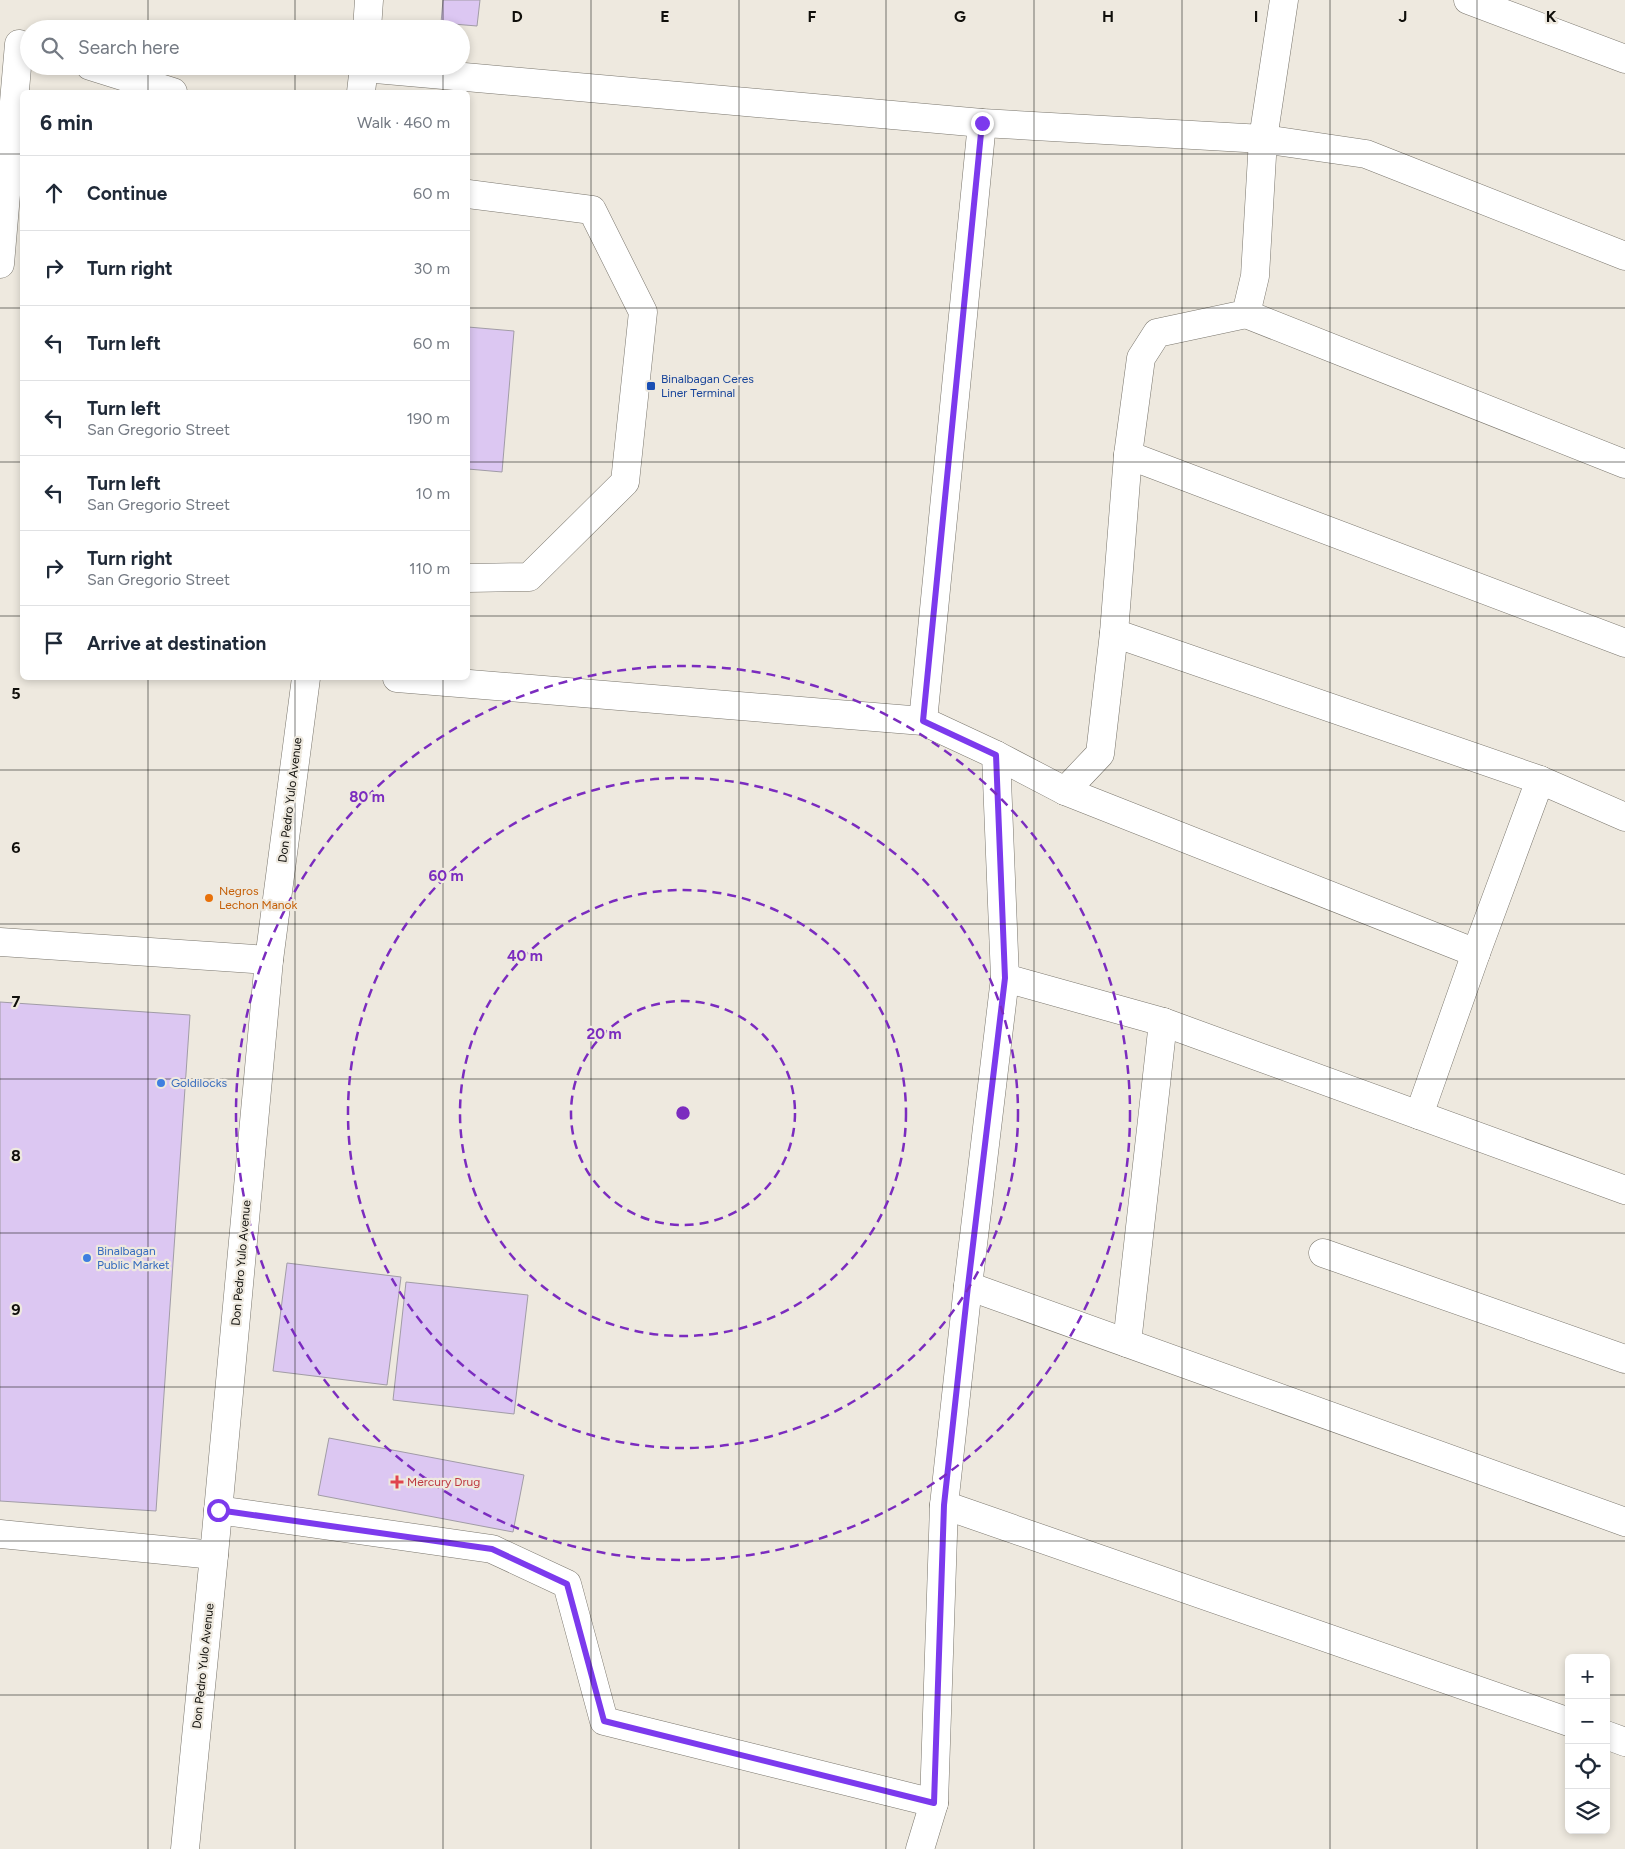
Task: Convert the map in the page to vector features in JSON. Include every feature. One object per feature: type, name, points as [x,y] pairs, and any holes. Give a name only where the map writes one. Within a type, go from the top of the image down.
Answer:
[{"type":"street","points":[[368,20],[369,0]]},
{"type":"street","points":[[1246,314],[1255,276],[1263,139],[1284,0]]},
{"type":"street","points":[[1468,0],[1625,59]]},
{"type":"street","points":[[0,264],[16,43]]},
{"type":"street","points":[[119,75],[167,90]]},
{"type":"street","points":[[363,76],[982,123],[1263,139],[1366,154],[1625,256]]},
{"type":"street","points":[[923,721],[982,123]]},
{"type":"street","points":[[470,194],[592,210],[644,312],[625,482],[530,577],[470,578]]},
{"type":"street","points":[[1065,791],[1100,754],[1114,633],[1128,455],[1141,358],[1157,333],[1246,314],[1625,464]]},
{"type":"street","points":[[1128,455],[1625,643]]},
{"type":"street","points":[[1114,633],[1540,780],[1625,818]]},
{"type":"street","name":"Don Pedro Yulo Avenue","points":[[185,1849],[270,960],[306,680]]},
{"type":"street","points":[[421,680],[923,721],[996,755],[1065,791],[1476,953]]},
{"type":"street","points":[[920,1849],[934,1803],[944,1505],[1005,978],[996,755]]},
{"type":"street","points":[[1419,1115],[1540,780]]},
{"type":"street","points":[[0,942],[270,960]]},
{"type":"street","points":[[1005,978],[1163,1022],[1625,1190]]},
{"type":"street","points":[[1127,1343],[1163,1022]]},
{"type":"street","points":[[1323,1253],[1625,1359]]},
{"type":"street","points":[[968,1286],[1625,1522]]},
{"type":"street","points":[[944,1505],[1565,1721]]},
{"type":"street","points":[[218,1510],[492,1549],[567,1584],[604,1721],[934,1803]]},
{"type":"street","points":[[0,1534],[214,1555]]},
{"type":"street","points":[[1610,1737],[1625,1742]]},
{"type":"building","points":[[443,0],[480,0],[477,26],[470,25],[470,20],[441,20]]},
{"type":"building","points":[[470,327],[514,331],[502,472],[470,469]]},
{"type":"building","name":"Binalbagan Public Market","points":[[0,1002],[190,1015],[156,1511],[0,1501]]},
{"type":"building","points":[[287,1263],[401,1277],[387,1385],[273,1371]]},
{"type":"building","points":[[406,1282],[528,1295],[514,1414],[393,1400]]},
{"type":"building","points":[[329,1438],[524,1475],[513,1532],[318,1495]]},
{"type":"place","name":"Binalbagan Ceres Liner Terminal","points":[[651,386]]},
{"type":"place","name":"Negros Lechon Manok","points":[[209,898]]},
{"type":"place","name":"Goldilocks","points":[[161,1083]]},
{"type":"place","name":"Binalbagan Public Market","points":[[87,1258]]},
{"type":"place","name":"Mercury Drug","points":[[397,1482]]},
{"type":"route","points":[[218,1510],[492,1549],[567,1584],[604,1721],[934,1803],[944,1505],[1005,978],[996,755],[923,721],[982,123]]}]
